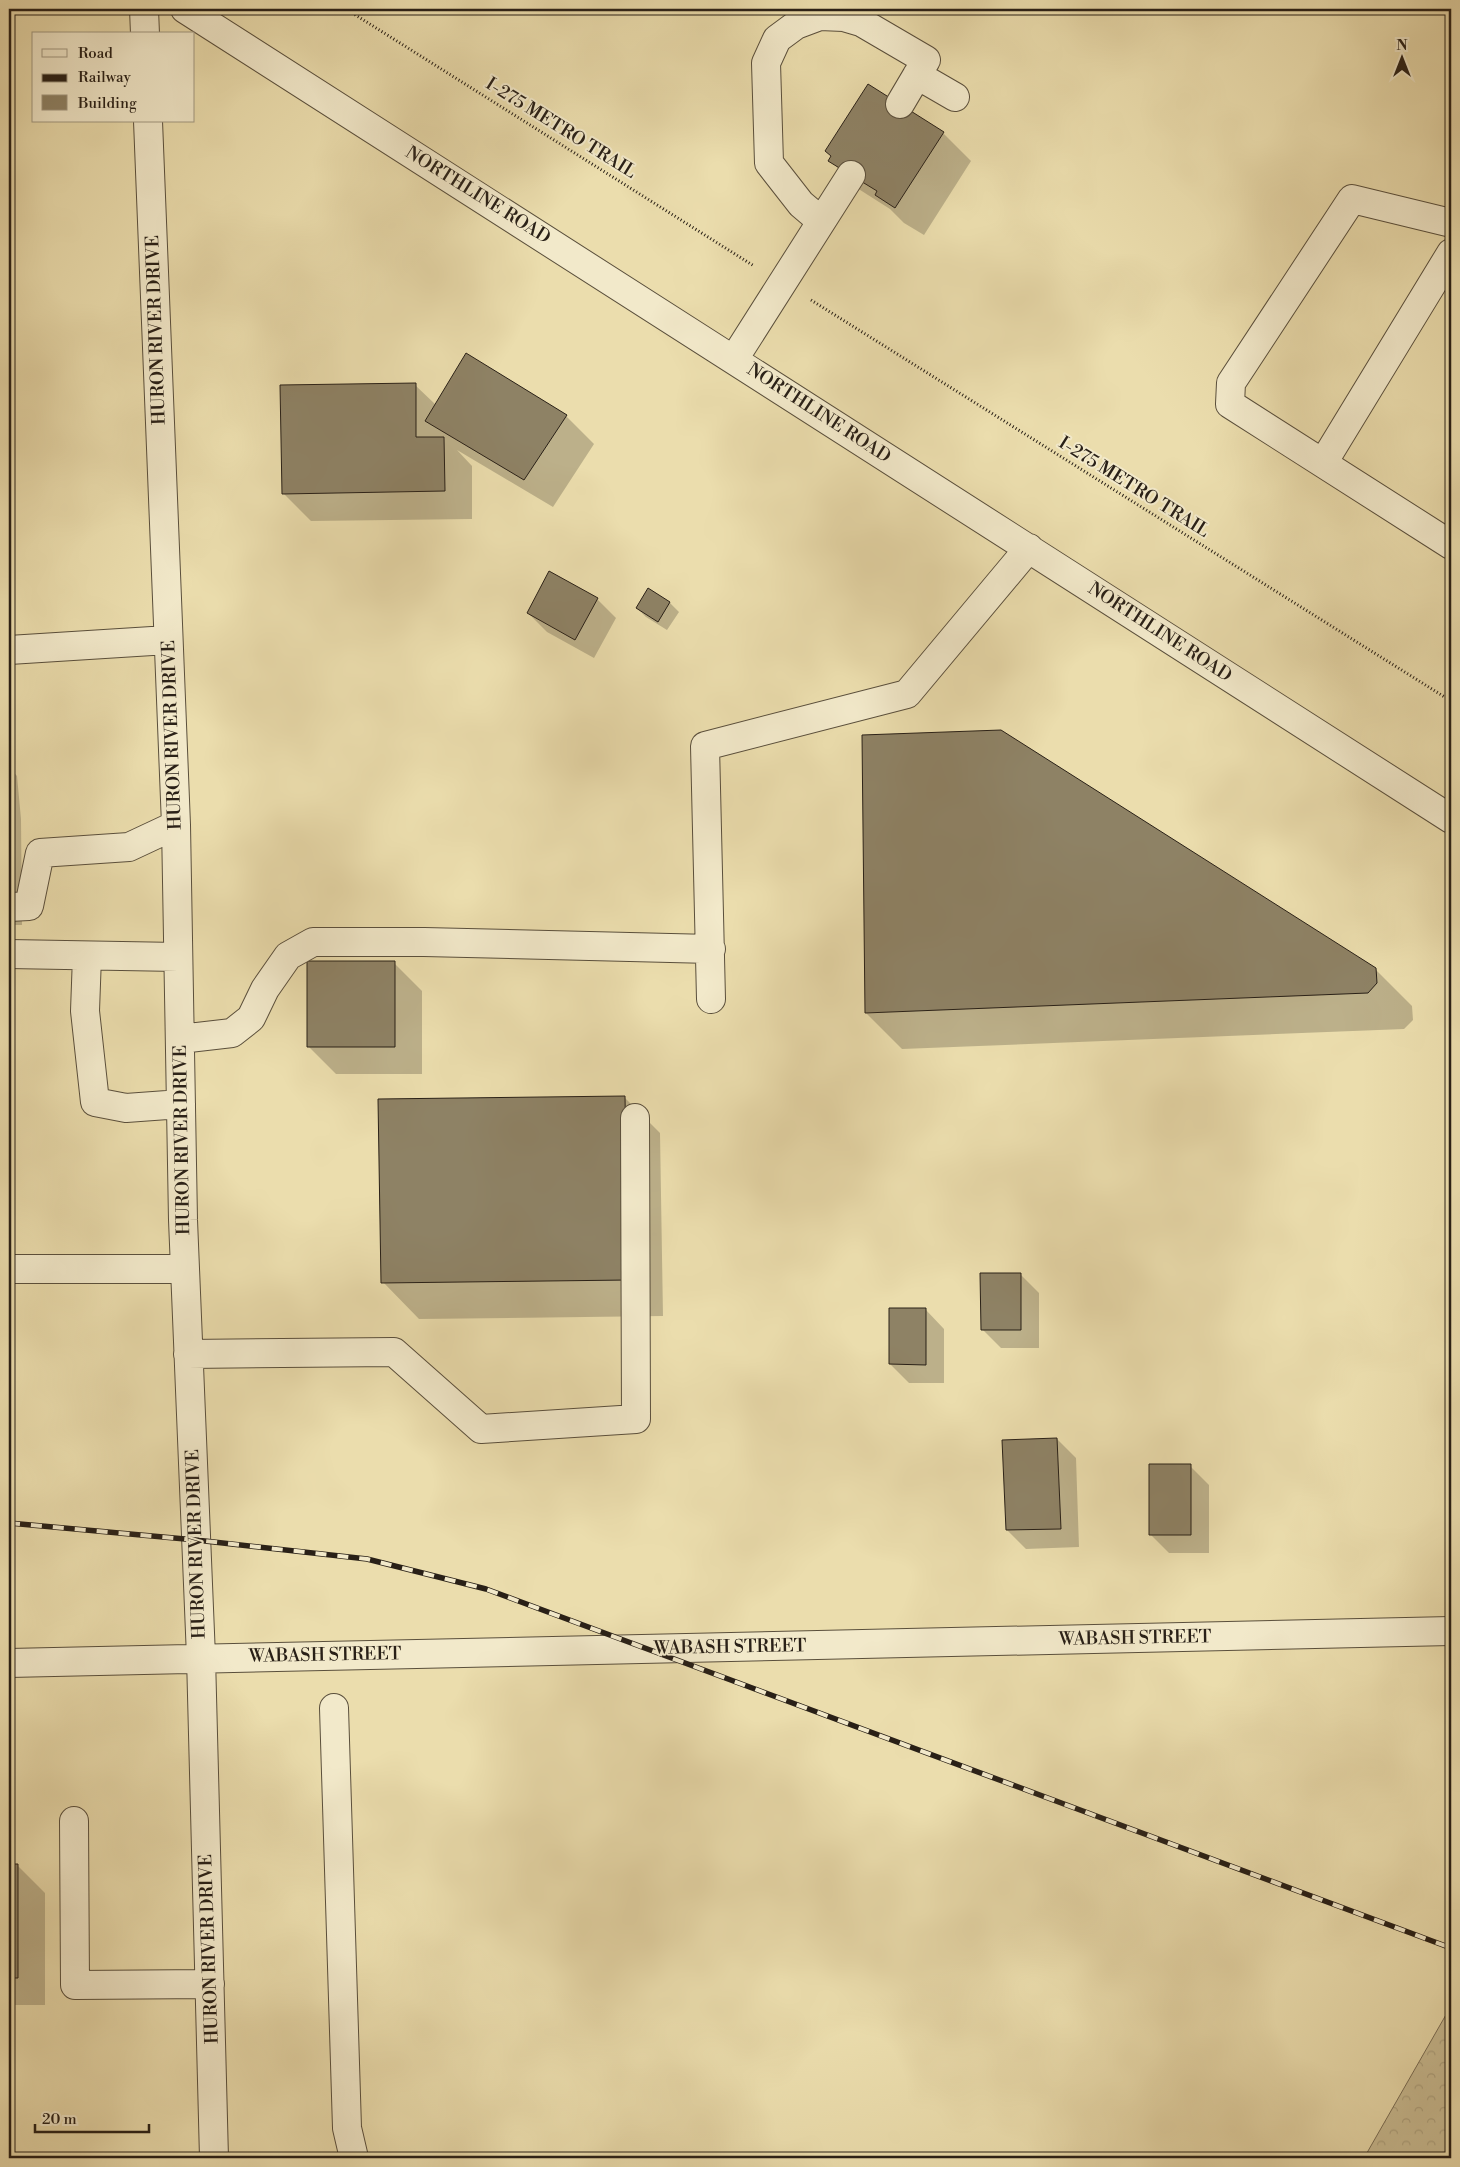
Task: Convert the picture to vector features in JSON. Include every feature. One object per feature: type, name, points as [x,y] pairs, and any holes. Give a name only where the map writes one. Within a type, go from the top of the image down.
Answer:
[{"type":"street","points":[[144,9],[145,32]]},
{"type":"street","name":"NORTHLINE ROAD","points":[[185,9],[1451,819]]},
{"type":"street","points":[[821,221],[801,204],[768,163],[766,63],[777,39],[796,25],[820,16],[844,17],[862,22],[926,60],[900,104]]},
{"type":"street","points":[[917,75],[955,96]]},
{"type":"street","name":"HURON RIVER DRIVE","points":[[148,122],[176,825],[185,1269],[201,1657],[214,2158]]},
{"type":"street","points":[[734,359],[851,175]]},
{"type":"street","points":[[1449,539],[1230,404],[1231,383],[1352,199],[1451,223]]},
{"type":"street","points":[[1323,463],[1451,253]]},
{"type":"street","points":[[712,999],[705,746],[907,694],[1029,548]]},
{"type":"street","points":[[9,650],[168,640]]},
{"type":"street","points":[[9,907],[29,906],[40,854],[129,846],[176,825]]},
{"type":"street","points":[[180,1039],[232,1033],[251,1018],[265,989],[288,956],[313,942],[424,942],[710,949]]},
{"type":"street","points":[[9,954],[178,957]]},
{"type":"street","points":[[87,956],[85,1011],[95,1102],[126,1108],[181,1104]]},
{"type":"street","points":[[188,1354],[394,1352],[481,1429],[636,1420],[635,1118]]},
{"type":"street","points":[[9,1269],[185,1269]]},
{"type":"street","name":"WABASH STREET","points":[[9,1663],[201,1657],[1451,1631]]},
{"type":"street","points":[[334,1708],[347,2128],[354,2158]]},
{"type":"street","points":[[74,1821],[75,1985],[210,1984]]},
{"type":"path","name":"I-275 METRO TRAIL","points":[[346,9],[761,270]]},
{"type":"path","name":"I-275 METRO TRAIL","points":[[803,296],[1451,701]]},
{"type":"green space","points":[[1451,2006],[1451,2158],[1364,2158]]},
{"type":"building","points":[[868,84],[944,132],[895,208],[875,195],[877,191],[828,161],[831,156],[825,151]]},
{"type":"building","points":[[466,353],[567,415],[524,480],[425,421]]},
{"type":"building","points":[[416,383],[416,437],[444,437],[445,491],[282,494],[280,385]]},
{"type":"building","points":[[549,571],[598,598],[575,640],[527,613]]},
{"type":"building","points":[[648,588],[670,602],[658,622],[636,608]]},
{"type":"building","points":[[1001,730],[1376,968],[1377,983],[1368,993],[865,1013],[862,735]]},
{"type":"building","points":[[307,961],[395,961],[395,1047],[307,1047]]},
{"type":"building","points":[[625,1096],[628,1280],[381,1283],[378,1099]]},
{"type":"building","points":[[980,1273],[1021,1273],[1021,1330],[981,1330]]},
{"type":"building","points":[[889,1308],[926,1308],[926,1365],[889,1364]]},
{"type":"building","points":[[1057,1438],[1061,1529],[1006,1530],[1002,1440]]},
{"type":"building","points":[[1149,1464],[1191,1464],[1191,1535],[1149,1535]]},
{"type":"building","points":[[9,1864],[18,1864],[18,1978],[9,1978]]},
{"type":"railway","points":[[9,1523],[196,1540],[367,1559],[486,1589],[1451,1948]]}]
